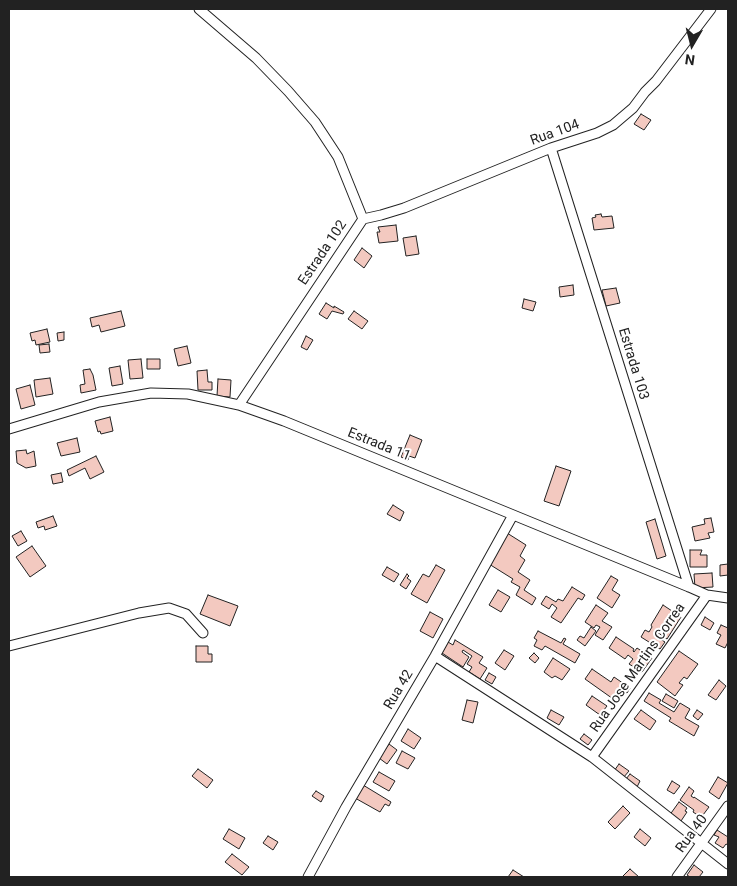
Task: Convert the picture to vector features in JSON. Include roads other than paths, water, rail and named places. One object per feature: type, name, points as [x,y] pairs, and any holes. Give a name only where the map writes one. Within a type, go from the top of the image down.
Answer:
[{"type":"street","name":"Estrada 102","points":[[198,9],[256,58],[315,122],[338,157],[363,219],[239,405]]},
{"type":"street","name":"Rua 104","points":[[363,219],[404,208],[551,148],[597,133],[622,118],[656,82],[711,9]]},
{"type":"street","name":"Estrada 103","points":[[551,148],[689,587]]},
{"type":"street","name":"Estrada 11","points":[[9,429],[99,402],[151,393],[188,394],[239,405],[284,421],[707,595],[728,598]]},
{"type":"street","name":"Rua 42","points":[[308,877],[346,806],[436,656],[513,515]]},
{"type":"street","name":"Rua Jose Martins Correa","points":[[592,757],[707,595]]},
{"type":"street","points":[[9,646],[139,613],[169,608],[186,614],[203,632]]},
{"type":"street","points":[[436,656],[592,757],[728,864]]},
{"type":"street","name":"Rua 40","points":[[677,877],[728,806]]}]
